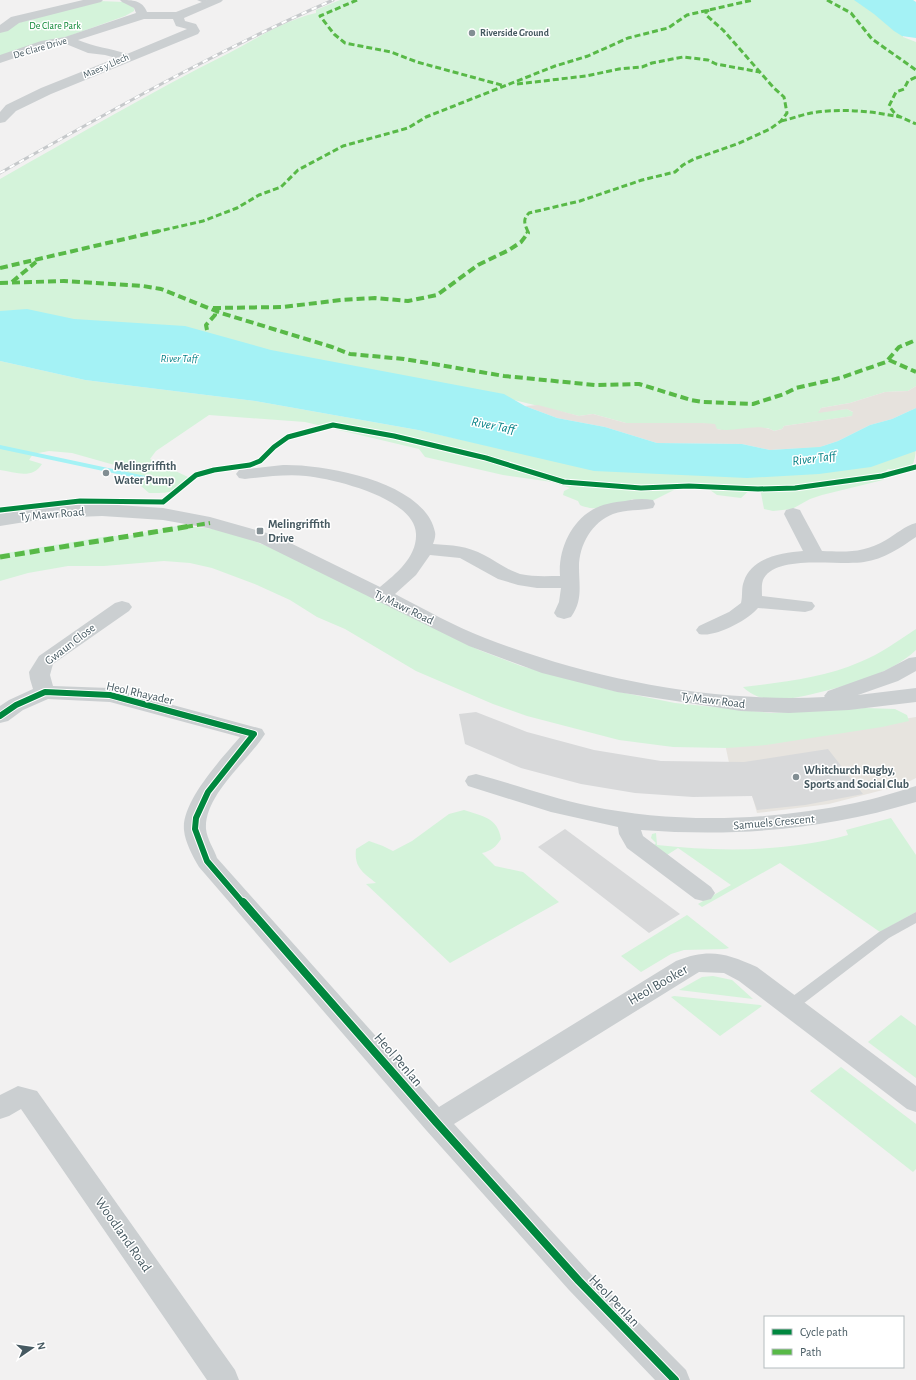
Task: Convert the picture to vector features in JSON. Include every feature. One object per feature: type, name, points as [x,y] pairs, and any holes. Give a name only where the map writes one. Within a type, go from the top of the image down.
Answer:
[{"type":"street","points":[[0,29],[4,28],[10,17],[56,10],[97,0]]},
{"type":"street","points":[[126,0],[139,6],[143,15]]},
{"type":"street","points":[[37,1],[56,10]]},
{"type":"street","name":"De Clare Drive","points":[[0,59],[45,44],[67,40],[143,15],[177,16],[209,1]]},
{"type":"street","name":"Maes y Llech","points":[[0,120],[5,106],[115,64],[126,58],[194,31],[192,27],[180,23],[177,16]]},
{"type":"street","points":[[67,40],[92,50],[107,51],[126,58]]},
{"type":"street","points":[[245,474],[306,470],[343,478],[388,492],[413,507],[425,527],[426,538],[424,549],[411,569],[380,596]]},
{"type":"street","points":[[564,613],[569,605],[571,596],[570,556],[574,542],[591,518],[604,511],[646,504]]},
{"type":"street","name":"Ty Mawr Road","points":[[0,520],[50,512],[95,510],[138,512],[193,519],[267,539],[476,642],[549,668],[609,683],[701,699],[742,704],[813,706],[916,695]]},
{"type":"street","points":[[793,514],[816,557]]},
{"type":"street","points":[[706,630],[746,609],[752,601],[751,587],[755,575],[768,565],[791,559],[853,557],[873,554],[883,550],[916,529]]},
{"type":"street","points":[[424,549],[470,555],[497,572],[518,579],[528,581],[570,582]]},
{"type":"street","points":[[752,601],[805,606]]},
{"type":"street","name":"Gwaun Close","points":[[44,692],[39,676],[40,668],[46,660],[122,607]]},
{"type":"street","name":"Ty Mawr Road","points":[[813,706],[891,676],[916,663]]},
{"type":"street","name":"Heol Rhayader","points":[[0,716],[16,705],[44,692],[110,695],[254,734]]},
{"type":"street","name":"Heol Penlan","points":[[254,734],[203,798],[197,813],[195,830],[207,861],[436,1122],[579,1281],[675,1380]]},
{"type":"street","name":"Samuels Crescent","points":[[476,781],[520,797],[629,821],[720,826],[813,819],[878,805],[916,794]]},
{"type":"street","points":[[629,821],[630,834],[635,842],[703,893]]},
{"type":"street","name":"Heol Booker","points":[[436,1122],[647,990],[685,968],[697,963],[727,964],[748,974],[916,1101]]},
{"type":"street","name":"Woodland Road","points":[[9,1102],[28,1098],[224,1380]]},
{"type":"lane","points":[[790,1006],[884,935],[916,917]]},
{"type":"shaded area","points":[[916,717],[916,778],[902,785],[829,804],[757,813],[752,795],[736,796],[724,739],[797,736]]},
{"type":"green space","points":[[340,0],[862,0],[903,30],[903,37],[916,42],[916,386],[908,391],[885,392],[850,403],[821,408],[819,412],[847,409],[853,412],[853,416],[784,426],[782,429],[774,431],[768,428],[726,431],[703,423],[626,423],[593,414],[579,416],[514,400],[453,393],[0,315],[0,179],[200,68],[282,25],[316,13],[316,10]]},
{"type":"green space","name":"De Clare Park","points":[[99,1],[124,2],[134,7],[134,11],[125,16],[69,36],[0,56],[0,32],[14,24]]},
{"type":"green space","points":[[0,361],[85,380],[255,401],[418,430],[585,467],[916,438],[916,453],[914,462],[907,473],[888,469],[885,472],[889,476],[883,480],[822,495],[810,499],[792,509],[773,511],[764,509],[760,488],[753,487],[741,498],[717,495],[710,490],[701,488],[678,488],[648,503],[632,499],[621,506],[599,509],[580,505],[578,501],[563,495],[564,491],[570,488],[552,482],[503,475],[425,457],[419,449],[305,422],[209,415],[156,451],[150,459],[188,477],[185,483],[177,490],[161,493],[149,493],[118,466],[72,453],[49,451],[33,454],[29,460],[42,464],[33,472],[23,474],[0,470]]},
{"type":"green space","points":[[177,526],[200,527],[217,530],[255,541],[286,554],[479,650],[521,666],[610,690],[675,703],[771,713],[865,708],[895,709],[907,715],[909,721],[882,727],[766,745],[727,748],[673,747],[619,740],[527,716],[493,704],[416,671],[345,629],[317,617],[290,600],[257,585],[212,568],[190,563],[164,561],[104,566],[68,566],[28,573],[0,581],[0,554],[109,536],[127,536]]},
{"type":"green space","points":[[916,629],[916,650],[892,667],[863,680],[804,696],[783,700],[762,698],[752,694],[743,687],[803,679],[832,672],[875,655]]},
{"type":"green space","points":[[464,810],[488,818],[496,826],[501,839],[493,848],[482,853],[495,866],[523,872],[559,902],[450,963],[366,884],[376,883],[360,869],[356,861],[356,849],[369,841],[393,851],[412,841],[449,814]]},
{"type":"green space","points":[[891,818],[916,855],[916,912],[880,932],[780,863],[702,907],[698,904],[731,885],[678,848],[667,855],[653,846],[656,843],[651,838],[652,834],[656,833],[657,845],[705,849],[753,849],[801,845],[848,835],[846,830]]},
{"type":"green space","points":[[687,915],[729,948],[684,950],[671,954],[641,972],[621,956]]},
{"type":"green space","points":[[713,976],[732,980],[753,999],[679,990],[702,977]]},
{"type":"green space","points":[[674,996],[762,1006],[720,1036],[671,997]]},
{"type":"green space","points":[[901,1015],[916,1026],[916,1078],[868,1042]]},
{"type":"green space","points":[[841,1067],[916,1124],[916,1169],[913,1172],[810,1091]]},
{"type":"sand","points":[[916,386],[916,408],[892,419],[870,425],[838,441],[820,447],[770,450],[742,444],[657,443],[605,427],[557,418],[525,406],[538,405],[579,416],[593,414],[626,423],[703,423],[715,424],[717,429],[724,430],[761,427],[774,431],[782,429],[784,426],[852,416],[853,412],[847,409],[818,413],[821,408],[850,403],[885,392],[908,391]]},
{"type":"water","points":[[854,0],[913,0],[916,2],[916,38],[902,36]]},
{"type":"water","name":"River Taff","points":[[27,309],[74,319],[185,326],[271,350],[504,394],[525,406],[557,418],[605,427],[657,443],[742,444],[770,450],[820,447],[838,441],[870,425],[892,419],[916,408],[916,451],[871,467],[819,474],[747,478],[594,471],[418,430],[255,401],[85,380],[0,361],[0,311]]},
{"type":"building","points":[[476,712],[527,732],[594,750],[661,761],[744,762],[828,749],[863,794],[805,805],[757,810],[752,796],[693,797],[635,793],[581,784],[521,768],[465,744],[459,714]]},
{"type":"building","points":[[565,829],[680,914],[649,933],[538,847]]},
{"type":"waterway","points":[[0,447],[169,483]]},
{"type":"railway","points":[[0,173],[206,61],[290,19],[333,0]]},
{"type":"marked path","points":[[357,0],[320,16],[334,34],[345,43],[391,52],[417,62],[505,86]]},
{"type":"marked path","points":[[0,268],[203,221],[237,208],[259,195],[281,187],[298,170],[343,146],[408,128],[426,117],[555,66],[588,56],[628,38],[673,26],[682,17],[687,15],[753,0]]},
{"type":"marked path","points":[[827,0],[851,13],[872,39],[916,70]]},
{"type":"marked path","points":[[213,308],[283,307],[341,300],[375,298],[408,301],[437,295],[478,265],[509,250],[521,242],[528,233],[524,221],[525,217],[529,213],[580,201],[642,180],[675,172],[683,165],[694,159],[737,144],[770,129],[781,121],[787,113],[784,97],[774,88],[723,30],[706,15],[706,12],[709,10]]},
{"type":"marked path","points":[[517,84],[586,76],[619,69],[642,67],[652,63],[683,57],[708,60],[716,64],[760,72]]},
{"type":"marked path","points":[[916,77],[908,81],[907,86],[904,89],[896,92],[889,106],[896,115],[916,124]]},
{"type":"marked path","points":[[781,121],[822,111],[845,110],[900,117]]},
{"type":"marked path","points":[[12,282],[36,262]]},
{"type":"marked path","points":[[0,283],[64,281],[143,286],[161,289],[221,313],[332,347],[350,354],[404,359],[504,376],[554,382],[595,385],[639,384],[691,400],[703,402],[753,404],[784,394],[796,388],[840,378],[886,362],[899,347],[916,340]]},
{"type":"marked path","points":[[207,330],[206,325],[215,315],[215,311]]},
{"type":"marked path","points":[[889,360],[916,372]]},
{"type":"marked path","points":[[0,557],[210,523]]},
{"type":"cycle path","points":[[0,510],[80,501],[163,502],[196,475],[214,470],[250,465],[260,461],[274,447],[288,437],[333,425],[394,436],[486,458],[564,482],[641,488],[689,486],[758,489],[795,488],[882,476],[916,467]]},
{"type":"cycle path","points":[[0,716],[16,705],[45,692],[110,695],[254,734],[208,792],[196,818],[195,829],[207,861],[436,1122],[579,1281],[675,1380]]},
{"type":"place","name":"Riverside Ground","points":[[472,33]]},
{"type":"place","name":"Melingriffith Water Pump","points":[[106,473]]},
{"type":"place","name":"Melingriffith Drive","points":[[260,531]]},
{"type":"place","name":"Whitchurch Rugby, Sports and Social Club","points":[[796,777]]}]
